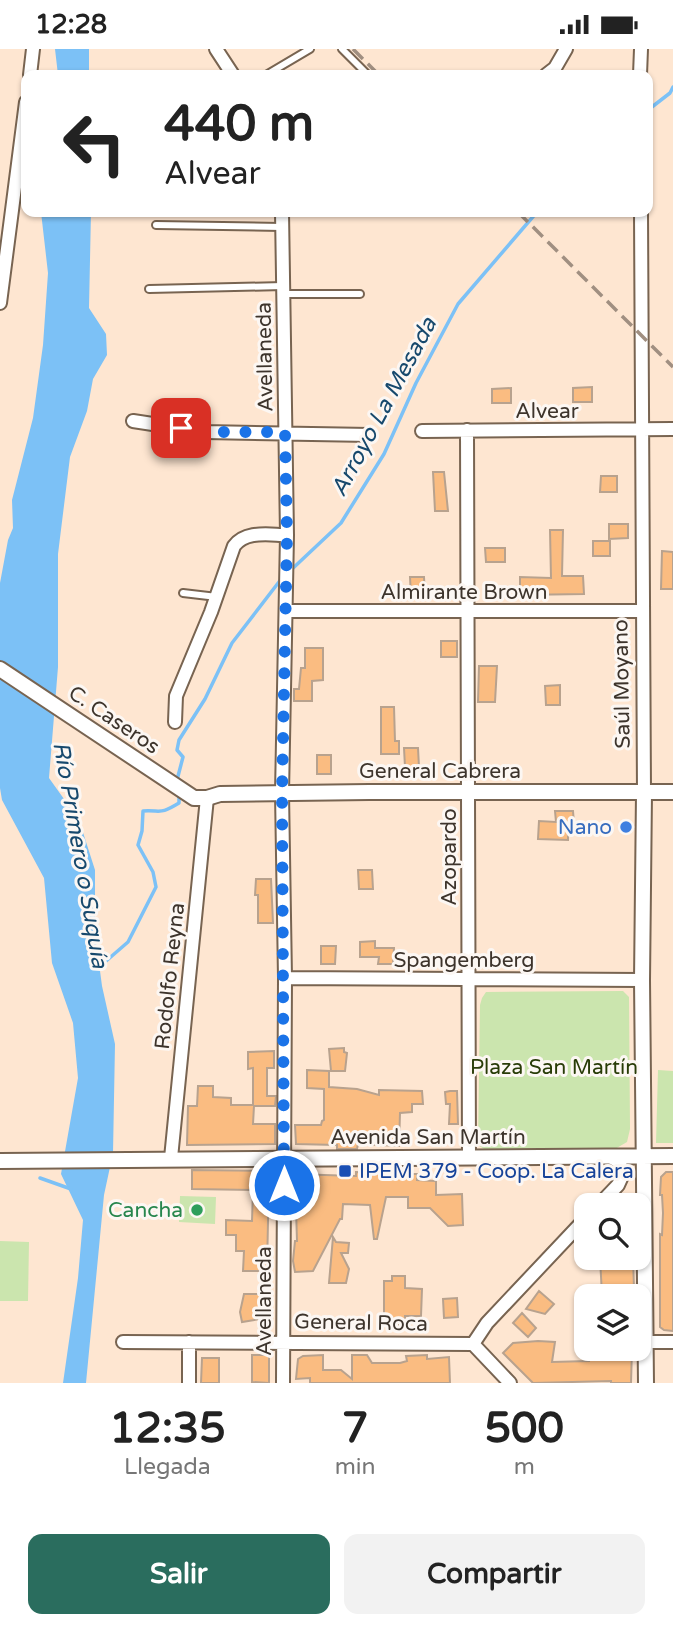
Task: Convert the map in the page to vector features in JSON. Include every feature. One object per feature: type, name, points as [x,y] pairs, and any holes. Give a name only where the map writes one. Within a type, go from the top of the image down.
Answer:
[{"type":"street","points":[[31,70],[33,49]]},
{"type":"street","points":[[216,49],[230,70]]},
{"type":"street","points":[[552,70],[566,49]]},
{"type":"street","points":[[640,70],[641,49]]},
{"type":"street","points":[[0,303],[21,137]]},
{"type":"street","name":"Avellaneda","points":[[282,217],[287,535],[282,793],[285,978],[283,1383]]},
{"type":"street","name":"Saúl Moyano","points":[[641,217],[644,793],[638,952],[642,980],[645,1193]]},
{"type":"street","points":[[133,421],[205,432],[370,435]]},
{"type":"street","name":"Alvear","points":[[422,431],[673,429]]},
{"type":"street","name":"Azopardo","points":[[467,430],[469,1158]]},
{"type":"street","points":[[175,722],[176,697],[217,597],[232,551],[238,541],[258,534],[287,535]]},
{"type":"street","name":"Almirante Brown","points":[[286,611],[642,611]]},
{"type":"street","name":"C. Caseros","points":[[0,669],[187,794],[200,799],[207,798]]},
{"type":"street","name":"General Cabrera","points":[[207,798],[220,794],[282,793],[673,792]]},
{"type":"street","name":"Rodolfo Reyna","points":[[171,1158],[207,798]]},
{"type":"street","name":"Spangemberg","points":[[285,978],[470,979],[580,975],[642,980]]},
{"type":"street","points":[[609,1156],[616,1159],[623,1168],[622,1180],[610,1193]]},
{"type":"street","name":"Avenida San Martín","points":[[0,1161],[673,1156]]},
{"type":"street","points":[[618,1185],[626,1181],[638,1182],[645,1193]]},
{"type":"street","points":[[510,1383],[473,1343],[487,1323],[574,1231]]},
{"type":"street","name":"General Roca","points":[[123,1342],[473,1343]]},
{"type":"street","points":[[189,1342],[189,1383]]},
{"type":"street","points":[[651,1342],[673,1342]]},
{"type":"street","name":"Saúl Moyano","points":[[646,1361],[646,1383]]},
{"type":"lane","points":[[274,70],[310,49]]},
{"type":"lane","points":[[342,49],[363,70]]},
{"type":"lane","points":[[156,225],[282,226]]},
{"type":"lane","points":[[149,289],[360,294]]},
{"type":"lane","points":[[183,593],[217,597]]},
{"type":"green space","name":"Plaza San Martín","points":[[623,991],[629,997],[630,1129],[627,1142],[615,1149],[491,1150],[478,1145],[480,1005],[486,992]]},
{"type":"green space","points":[[658,1070],[673,1071],[673,1143],[656,1143]]},
{"type":"green space","name":"Cancha","points":[[180,1196],[216,1197],[215,1224],[179,1222]]},
{"type":"green space","points":[[0,1241],[29,1242],[28,1301],[0,1301]]},
{"type":"water","points":[[55,49],[89,49],[89,70],[57,70]]},
{"type":"water","name":"Río Primero o Suquía","points":[[42,217],[91,217],[89,308],[106,334],[107,355],[93,379],[87,411],[70,457],[58,554],[58,667],[49,778],[79,820],[95,870],[95,933],[102,986],[115,1044],[113,1153],[104,1195],[86,1383],[63,1383],[78,1278],[83,1220],[61,1174],[78,1078],[73,1023],[52,963],[44,878],[2,800],[0,788],[0,583],[8,540],[13,528],[12,500],[33,418],[43,345],[48,273]]},
{"type":"building","points":[[592,387],[592,402],[573,402],[573,388]]},
{"type":"building","points":[[511,388],[511,403],[492,403],[492,389]]},
{"type":"building","points":[[433,472],[444,472],[448,511],[435,511]]},
{"type":"building","points":[[601,476],[617,476],[617,492],[600,492]]},
{"type":"building","points":[[609,524],[628,524],[628,538],[609,539]]},
{"type":"building","points":[[550,530],[563,530],[562,576],[583,576],[584,594],[520,595],[520,577],[551,578]]},
{"type":"building","points":[[593,541],[610,541],[610,556],[593,556]]},
{"type":"building","points":[[485,548],[505,548],[505,562],[486,562]]},
{"type":"building","points":[[662,551],[673,552],[673,589],[661,589]]},
{"type":"building","points":[[410,577],[424,577],[425,596],[411,597]]},
{"type":"building","points":[[441,641],[457,641],[457,657],[441,657]]},
{"type":"building","points":[[305,648],[323,648],[323,680],[312,681],[312,701],[294,701],[294,689],[299,689],[301,668],[305,668]]},
{"type":"building","points":[[479,666],[497,666],[495,702],[478,702]]},
{"type":"building","points":[[560,685],[560,705],[546,705],[545,686]]},
{"type":"building","points":[[381,707],[394,707],[395,741],[399,741],[399,754],[381,754]]},
{"type":"building","points":[[404,748],[418,748],[419,767],[405,767]]},
{"type":"building","points":[[317,755],[331,755],[331,774],[317,774]]},
{"type":"building","points":[[555,811],[573,811],[574,824],[568,824],[568,840],[538,839],[539,821],[556,822]]},
{"type":"building","points":[[358,870],[372,870],[373,889],[359,889]]},
{"type":"building","points":[[256,879],[271,879],[273,923],[258,923]]},
{"type":"building","points":[[375,941],[375,948],[394,948],[393,964],[378,964],[379,957],[360,957],[360,942]]},
{"type":"building","points":[[321,946],[336,946],[335,964],[321,964]]},
{"type":"building","points":[[344,1048],[347,1053],[345,1071],[331,1071],[329,1049]]},
{"type":"building","points":[[274,1051],[274,1068],[267,1068],[267,1096],[276,1096],[275,1106],[254,1106],[253,1124],[275,1124],[275,1144],[187,1145],[188,1106],[197,1106],[198,1086],[213,1086],[213,1097],[231,1098],[231,1105],[253,1105],[253,1068],[248,1069],[248,1052]]},
{"type":"building","points":[[307,1070],[329,1071],[329,1087],[357,1089],[379,1095],[379,1090],[422,1091],[423,1104],[412,1104],[412,1112],[400,1113],[399,1146],[358,1144],[357,1149],[337,1149],[337,1145],[296,1144],[295,1125],[321,1125],[324,1120],[324,1089],[307,1088]]},
{"type":"building","points":[[457,1091],[458,1124],[449,1124],[450,1104],[446,1104],[445,1092]]},
{"type":"building","points":[[387,1169],[400,1169],[400,1174],[417,1174],[417,1180],[436,1181],[436,1195],[462,1194],[463,1225],[448,1226],[430,1208],[408,1208],[408,1197],[386,1197],[377,1239],[374,1239],[370,1205],[343,1204],[342,1219],[313,1271],[295,1272],[293,1261],[297,1241],[293,1174],[356,1176],[356,1172],[387,1173]]},
{"type":"building","points":[[192,1170],[269,1171],[267,1271],[243,1271],[244,1251],[236,1251],[236,1235],[226,1235],[226,1220],[252,1221],[253,1190],[192,1189]]},
{"type":"building","points":[[666,1172],[673,1172],[673,1331],[660,1327],[660,1234],[662,1235],[663,1213],[660,1195],[661,1177]]},
{"type":"building","points":[[333,1237],[336,1242],[349,1243],[348,1253],[341,1253],[349,1269],[346,1283],[329,1283]]},
{"type":"building","points":[[601,1270],[633,1270],[634,1284],[601,1284]]},
{"type":"building","points":[[392,1276],[405,1276],[405,1288],[422,1289],[421,1316],[405,1316],[405,1325],[384,1325],[384,1281],[392,1281]]},
{"type":"building","points":[[539,1291],[554,1304],[545,1314],[526,1309]]},
{"type":"building","points":[[244,1294],[267,1294],[267,1318],[242,1322],[240,1312]]},
{"type":"building","points":[[457,1298],[458,1317],[444,1318],[443,1299]]},
{"type":"building","points":[[522,1313],[536,1328],[528,1337],[513,1323]]},
{"type":"building","points":[[555,1342],[552,1362],[632,1361],[631,1383],[533,1383],[503,1353],[513,1343]]},
{"type":"building","points":[[252,1355],[269,1355],[269,1383],[252,1382]]},
{"type":"building","points":[[323,1355],[323,1370],[341,1370],[352,1379],[352,1355],[367,1355],[372,1363],[400,1363],[407,1361],[406,1356],[427,1355],[427,1359],[449,1357],[450,1383],[310,1383],[310,1378],[296,1379],[298,1359],[303,1356]]},
{"type":"building","points":[[202,1358],[219,1358],[219,1383],[201,1383]]},
{"type":"waterway","name":"Arroyo La Mesada","points":[[653,106],[670,93],[673,87]]},
{"type":"waterway","name":"Arroyo La Mesada","points":[[291,570],[341,523],[384,454],[416,383],[458,304],[533,217]]},
{"type":"waterway","name":"Arroyo La Mesada","points":[[177,780],[183,757],[177,750],[179,740],[205,699],[232,643],[282,578]]},
{"type":"waterway","name":"Arroyo La Mesada","points":[[98,968],[128,942],[156,887],[153,872],[138,845],[143,811],[168,809],[179,803],[179,794]]},
{"type":"waterway","points":[[40,1178],[71,1189]]},
{"type":"railway","points":[[353,49],[374,70]]},
{"type":"railway","points":[[523,217],[673,367]]},
{"type":"place","name":"Nano","points":[[626,827]]},
{"type":"place","name":"IPEM 379 - Coop. La Calera","points":[[345,1171]]},
{"type":"place","name":"Cancha","points":[[197,1210]]},
{"type":"route","points":[[181,428],[205,432],[285,432],[287,535],[282,793],[284,1185]]}]
